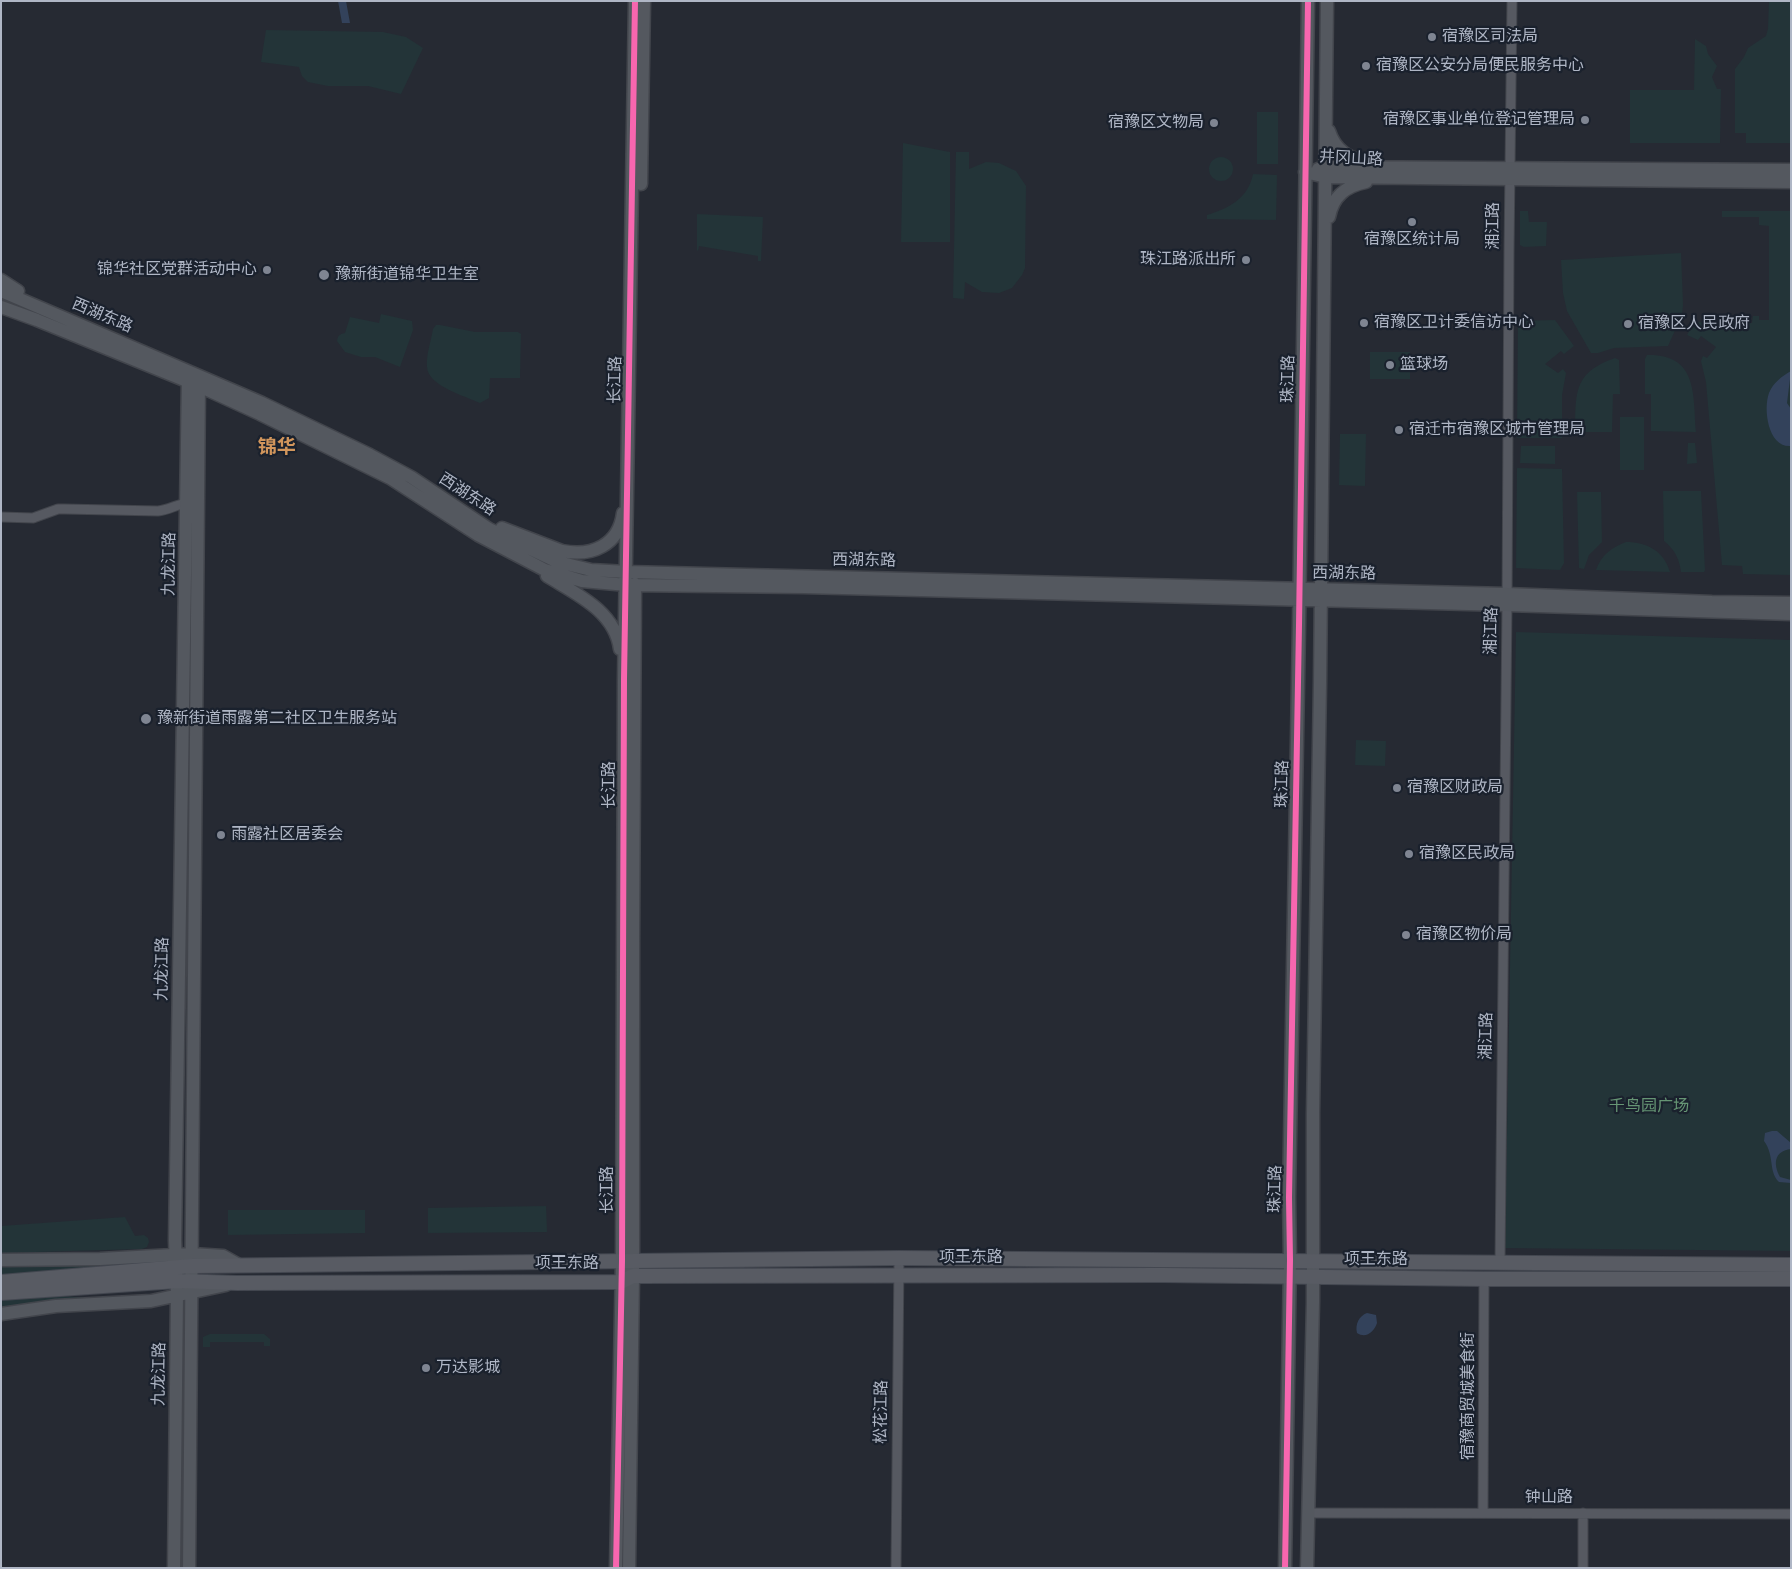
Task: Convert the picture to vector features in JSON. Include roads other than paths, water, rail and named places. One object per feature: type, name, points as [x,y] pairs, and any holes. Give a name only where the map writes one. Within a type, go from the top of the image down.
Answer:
[{"type":"main road","name":"项王东路","points":[[176,1267],[192,1287],[237,1283],[627,1270],[902,1258],[1500,1261],[1791,1265]]},
{"type":"main road","name":"项王东路","points":[[153,1276],[192,1260],[239,1265],[901,1275],[1791,1279]]},
{"type":"main road","points":[[1,1282],[153,1276]]},
{"type":"main road","points":[[1,1293],[153,1276]]},
{"type":"street","name":"长江路","points":[[631,572],[628,473],[635,1]]},
{"type":"street","name":"长江路","points":[[616,1568],[627,1270],[631,572],[644,1]]},
{"type":"street","name":"珠江路","points":[[1285,1568],[1290,1277],[1289,1179],[1308,1]]},
{"type":"street","points":[[1307,1568],[1313,1277],[1326,234],[1327,1]]},
{"type":"street","name":"湘江路","points":[[1500,1261],[1512,1]]},
{"type":"street","points":[[1327,123],[1334,144],[1343,153],[1359,161],[1414,173]]},
{"type":"street","name":"井冈山路","points":[[1305,172],[1510,173],[1791,170]]},
{"type":"street","points":[[1326,234],[1331,207],[1340,194],[1348,188],[1366,182],[1414,173]]},
{"type":"street","name":"井冈山路","points":[[1510,173],[1675,182],[1791,182]]},
{"type":"street","points":[[1,280],[48,310]]},
{"type":"street","name":"西湖东路","points":[[1,291],[48,310],[194,378],[411,490],[478,535],[545,570],[582,581],[631,585],[1791,603]]},
{"type":"street","name":"西湖东路","points":[[1,307],[262,403],[394,468],[489,529],[558,562],[591,570],[1299,595]]},
{"type":"street","name":"九龙江路","points":[[189,1568],[192,1287],[194,378]]},
{"type":"street","points":[[465,513],[562,551],[596,550],[610,541],[619,529],[623,516],[628,473]]},
{"type":"street","points":[[1,518],[33,518],[58,509],[158,512],[165,511],[178,504],[193,503]]},
{"type":"street","name":"九龙江路","points":[[174,1568],[176,1267],[193,503]]},
{"type":"street","points":[[478,535],[588,601],[605,616],[618,637],[624,679]]},
{"type":"street","name":"长江路","points":[[629,1568],[624,679],[631,585]]},
{"type":"street","name":"西湖东路","points":[[1507,599],[1791,614]]},
{"type":"street","name":"松花江路","points":[[896,1568],[902,1258]]},
{"type":"street","points":[[1,1260],[100,1259],[176,1267]]},
{"type":"street","name":"松花江路","points":[[901,1275],[901,1568]]},
{"type":"street","name":"宿豫商贸城美食街","points":[[1483,1513],[1484,1279]]},
{"type":"street","points":[[1,1314],[56,1306],[151,1300],[177,1296],[192,1287]]},
{"type":"street","name":"钟山路","points":[[1308,1513],[1791,1514]]},
{"type":"street","points":[[1583,1513],[1583,1568]]},
{"type":"water","points":[[338,1],[346,1],[350,23],[342,23]]},
{"type":"water","points":[[1791,371],[1787,403],[1791,409],[1791,446],[1783,445],[1772,434],[1767,417],[1767,400],[1773,386]]},
{"type":"water","points":[[1777,1131],[1791,1143],[1791,1149],[1785,1150],[1778,1155],[1776,1167],[1780,1177],[1791,1180],[1791,1183],[1779,1182],[1774,1173],[1764,1141],[1765,1133]]},
{"type":"water","points":[[1367,1313],[1376,1315],[1377,1323],[1369,1334],[1360,1335],[1357,1333],[1357,1324],[1360,1318]]},
{"type":"place","name":"宿豫区司法局","points":[[1432,37]]},
{"type":"place","name":"宿豫区公安分局便民服务中心","points":[[1366,66]]},
{"type":"place","name":"宿豫区事业单位登记管理局","points":[[1585,120]]},
{"type":"place","name":"宿豫区文物局","points":[[1214,123]]},
{"type":"place","name":"宿豫区统计局","points":[[1412,222]]},
{"type":"place","name":"珠江路派出所","points":[[1246,260]]},
{"type":"place","name":"锦华社区党群活动中心","points":[[267,270]]},
{"type":"place","name":"豫新街道锦华卫生室","points":[[324,275]]},
{"type":"place","name":"宿豫区卫计委信访中心","points":[[1364,323]]},
{"type":"place","name":"宿豫区人民政府","points":[[1628,324]]},
{"type":"place","name":"篮球场","points":[[1390,365]]},
{"type":"place","name":"宿迁市宿豫区城市管理局","points":[[1399,430]]},
{"type":"place","name":"豫新街道雨露第二社区卫生服务站","points":[[146,719]]},
{"type":"place","name":"宿豫区财政局","points":[[1397,788]]},
{"type":"place","name":"雨露社区居委会","points":[[221,835]]},
{"type":"place","name":"宿豫区民政局","points":[[1409,854]]},
{"type":"place","name":"宿豫区物价局","points":[[1406,935]]},
{"type":"place","name":"万达影城","points":[[426,1368]]},
{"type":"district","name":"锦华","points":[[277,448]]},
{"type":"park label","name":"千鸟园广场","points":[[1649,1107]]}]
